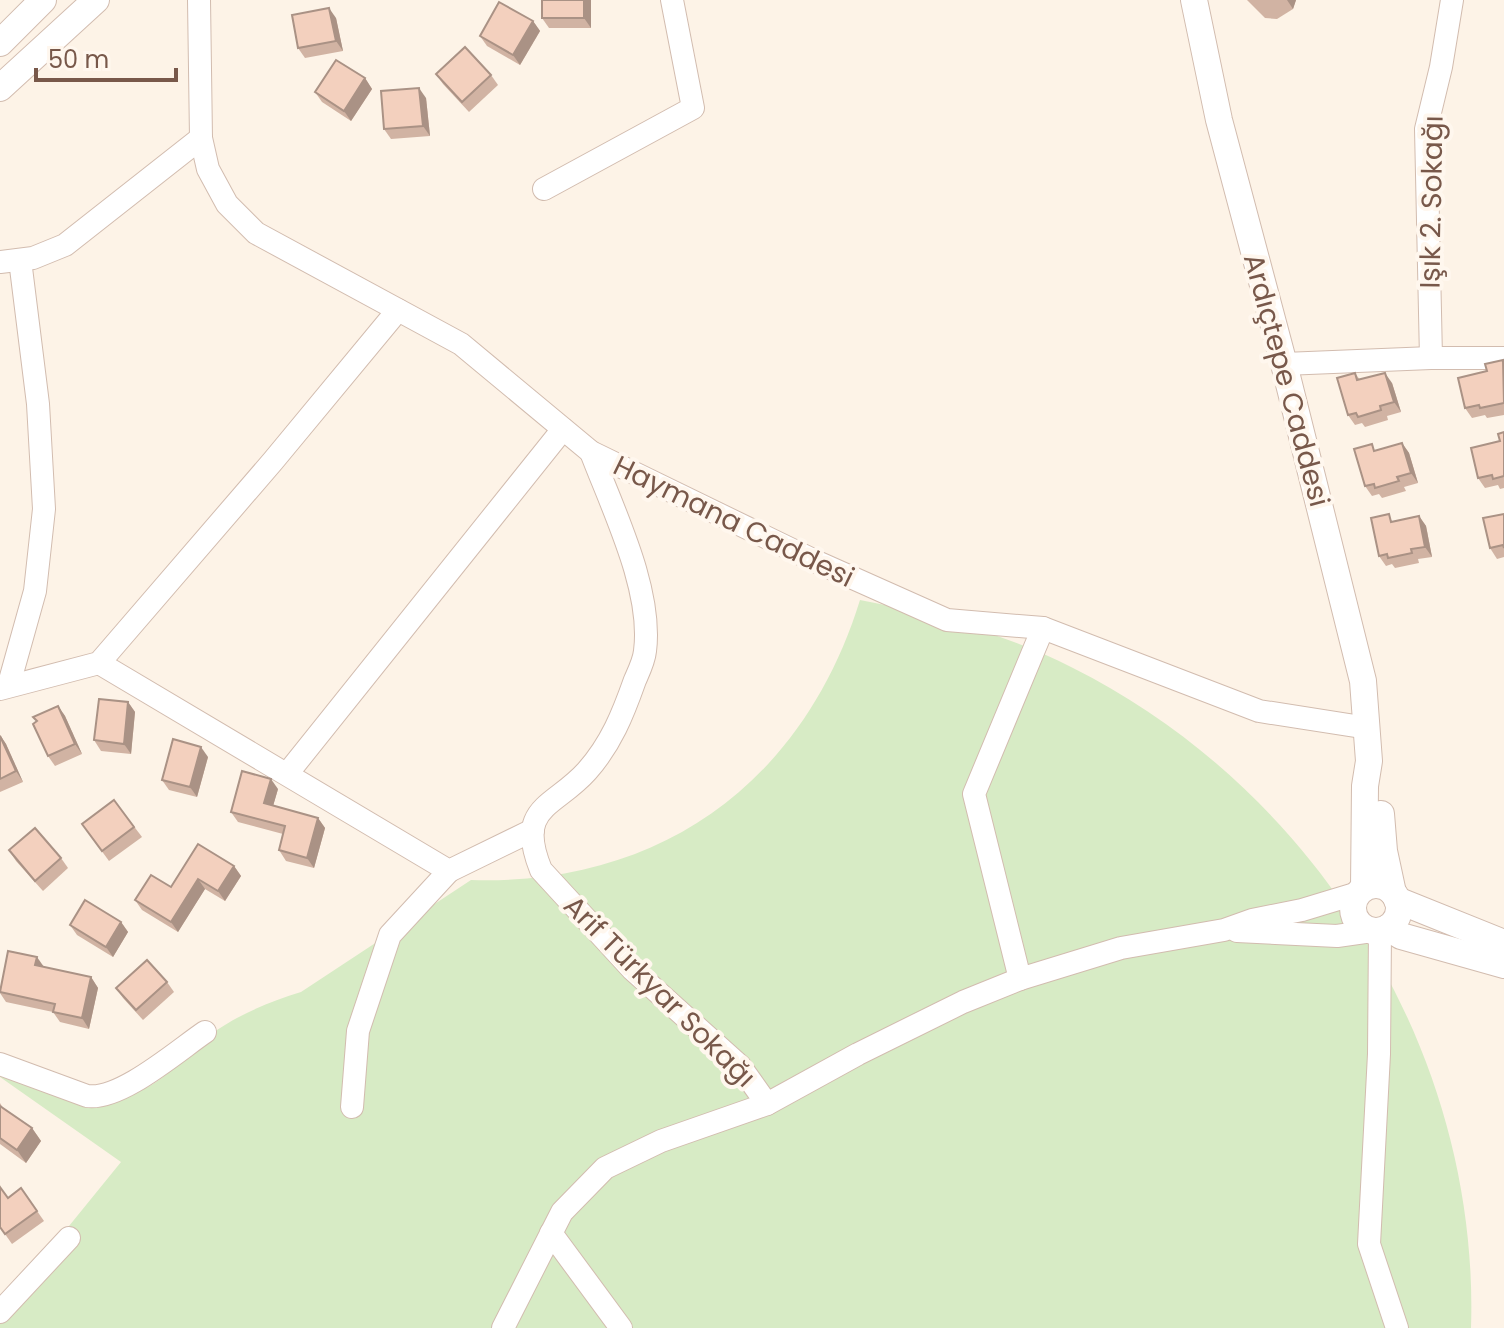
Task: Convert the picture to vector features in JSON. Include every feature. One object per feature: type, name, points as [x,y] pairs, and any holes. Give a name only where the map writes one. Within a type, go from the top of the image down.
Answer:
[{"type":"street","points":[[0,43],[43,0]]},
{"type":"street","points":[[0,88],[96,0]]},
{"type":"street","name":"Haymana Caddesi","points":[[199,0],[201,138],[208,169],[227,204],[256,233],[461,344],[591,452],[817,562],[947,620],[1043,628],[1259,711],[1368,728]]},
{"type":"street","points":[[544,189],[693,108],[672,0]]},
{"type":"street","name":"Ardıçtepe Caddesi","points":[[1194,0],[1219,120],[1360,667],[1369,761],[1365,786],[1361,890]]},
{"type":"street","name":"Işık 2. Sokağı","points":[[1431,358],[1426,129],[1441,67],[1452,0]]},
{"type":"street","points":[[5,686],[35,591],[44,509],[38,404],[10,261],[33,258],[65,245],[201,138]]},
{"type":"street","points":[[5,686],[99,663],[398,310]]},
{"type":"street","points":[[1284,364],[1504,358]]},
{"type":"street","points":[[287,774],[563,429]]},
{"type":"street","points":[[352,1107],[358,1031],[390,935],[449,871],[533,830],[550,800],[585,774],[612,739],[645,653],[646,604],[591,452]]},
{"type":"street","points":[[1020,979],[974,794],[1043,628]]},
{"type":"street","points":[[99,663],[449,871]]},
{"type":"street","name":"Ardıçtepe Caddesi","points":[[1369,761],[1379,788],[1384,851],[1395,896]]},
{"type":"street","name":"Arif Türkyar Sokağı","points":[[533,830],[534,852],[541,870],[632,969],[740,1066],[767,1104]]},
{"type":"street","points":[[503,1328],[562,1212],[605,1168],[661,1141],[767,1104],[963,1002],[1020,979],[1121,948],[1224,930],[1252,920],[1320,905],[1379,885],[1395,896],[1504,943]]},
{"type":"street","points":[[1361,890],[1353,900],[1354,916],[1364,928],[1504,965]]},
{"type":"street","points":[[1224,930],[1337,936],[1380,930],[1398,916],[1395,896]]},
{"type":"street","points":[[1380,930],[1379,1054],[1369,1244],[1397,1328]]},
{"type":"street","points":[[0,1064],[87,1096],[100,1097],[118,1092],[205,1032]]},
{"type":"street","points":[[551,1233],[621,1328]]},
{"type":"street","points":[[0,1312],[69,1238]]},
{"type":"green space","points":[[860,600],[969,626],[1073,668],[1161,720],[1239,784],[1309,858],[1367,941],[1413,1031],[1447,1126],[1466,1226],[1471,1328],[0,1328],[0,1311],[121,1162],[0,1077],[0,1068],[131,1094],[154,1084],[200,1043],[231,1021],[301,992],[471,880],[540,877],[604,864],[663,842],[716,810],[763,770],[802,721],[835,664]]},
{"type":"building","points":[[542,0],[584,0],[584,18],[542,18]]},
{"type":"building","points":[[499,2],[533,21],[513,55],[480,36]]},
{"type":"building","points":[[329,8],[336,41],[298,48],[292,15]]},
{"type":"building","points":[[465,47],[491,75],[462,102],[436,74]]},
{"type":"building","points":[[336,60],[365,78],[344,111],[315,92]]},
{"type":"building","points":[[419,88],[423,126],[384,129],[381,91]]},
{"type":"building","points":[[1503,360],[1504,403],[1465,408],[1458,378],[1487,371],[1485,364]]},
{"type":"building","points":[[1355,373],[1357,380],[1385,373],[1394,402],[1358,417],[1356,413],[1348,415],[1337,378]]},
{"type":"building","points":[[1504,432],[1504,476],[1478,478],[1471,448],[1500,441],[1498,434]]},
{"type":"building","points":[[1402,443],[1411,473],[1397,477],[1399,481],[1375,488],[1374,484],[1365,486],[1354,449],[1372,444],[1374,451]]},
{"type":"building","points":[[1389,514],[1391,522],[1419,516],[1425,547],[1388,558],[1387,554],[1379,556],[1371,518]]},
{"type":"building","points":[[1504,514],[1504,548],[1503,545],[1490,548],[1483,518]]},
{"type":"building","points":[[99,699],[128,702],[124,744],[94,740]]},
{"type":"building","points":[[58,706],[75,744],[48,756],[33,724],[37,721],[33,717]]},
{"type":"building","points":[[0,736],[16,771],[0,779]]},
{"type":"building","points":[[173,739],[201,747],[190,787],[162,780]]},
{"type":"building","points":[[242,771],[271,779],[264,803],[318,818],[307,858],[279,850],[285,826],[231,812]]},
{"type":"building","points":[[114,800],[134,827],[102,851],[82,824]]},
{"type":"building","points":[[35,828],[61,858],[35,881],[9,850]]},
{"type":"building","points":[[198,844],[234,866],[218,891],[198,879],[171,922],[135,900],[151,875],[171,887]]},
{"type":"building","points":[[85,900],[121,922],[106,947],[70,925]]},
{"type":"building","points":[[8,951],[37,957],[35,965],[91,977],[82,1018],[53,1012],[55,1004],[0,992]]},
{"type":"building","points":[[147,960],[167,982],[136,1010],[116,988]]},
{"type":"building","points":[[0,1106],[32,1128],[17,1150],[0,1138]]},
{"type":"building","points":[[0,1187],[8,1198],[21,1188],[37,1211],[5,1234],[0,1227]]}]
